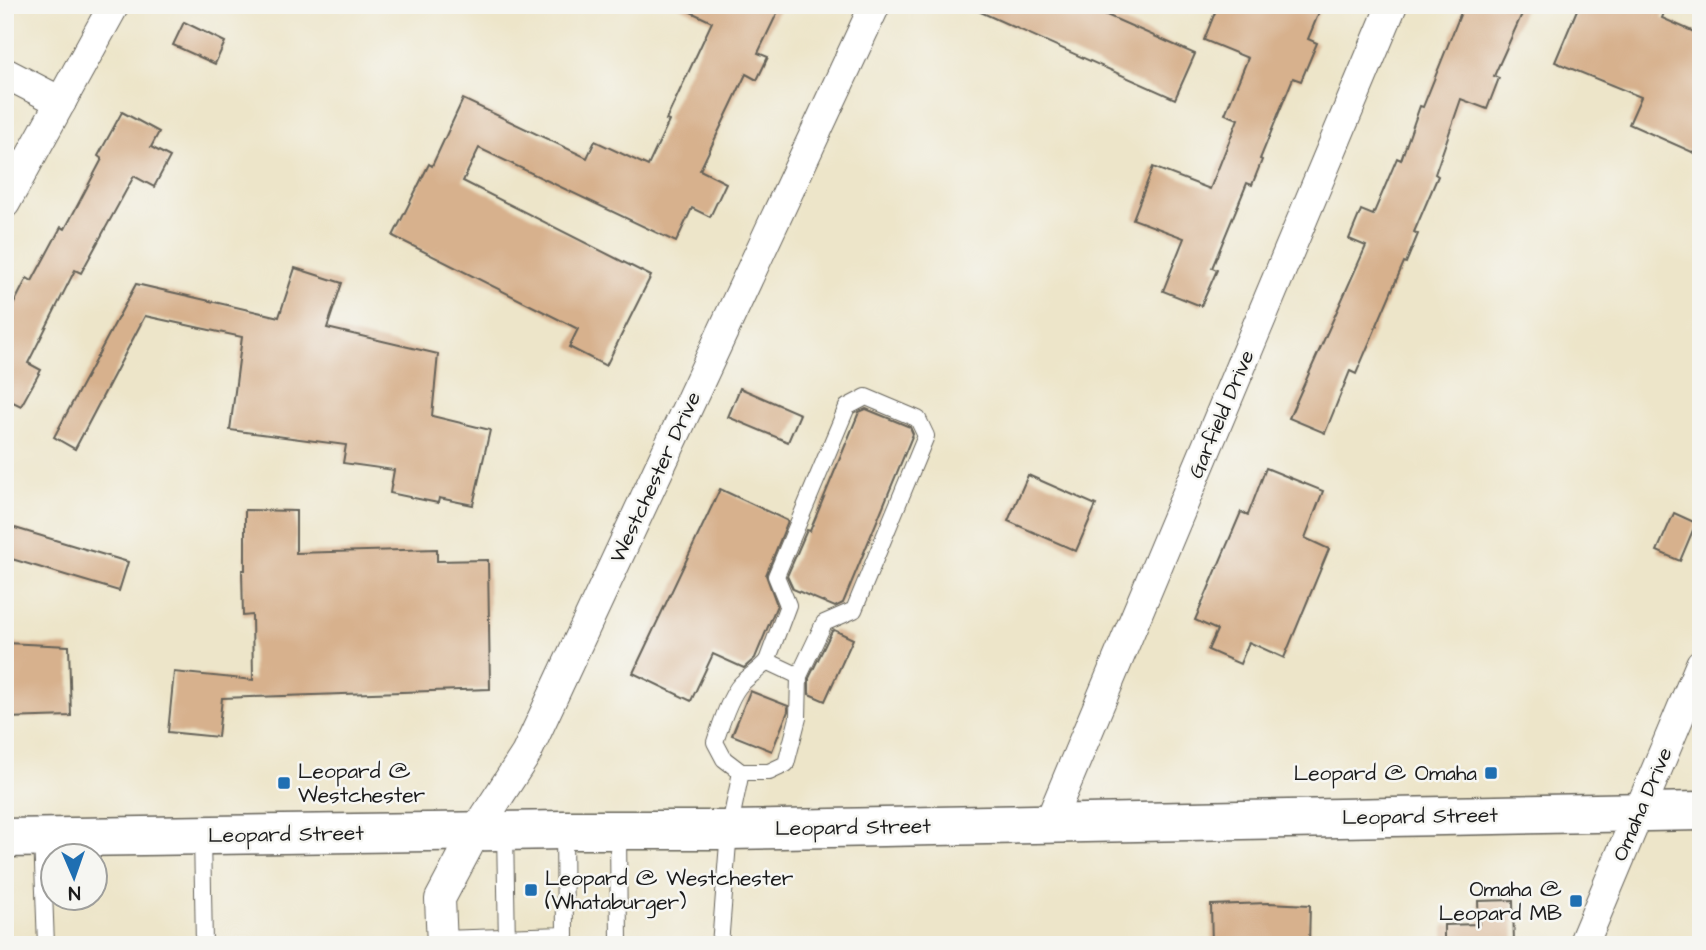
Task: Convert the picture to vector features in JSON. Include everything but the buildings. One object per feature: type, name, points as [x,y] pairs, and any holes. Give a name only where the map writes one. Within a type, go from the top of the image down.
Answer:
[{"type":"main road","name":"Leopard Street","points":[[24,838],[729,830],[1701,811]]},
{"type":"street","points":[[5,204],[114,5]]},
{"type":"street","name":"Westchester Drive","points":[[442,942],[440,899],[491,831],[875,5]]},
{"type":"street","name":"Garfield Drive","points":[[1049,824],[1392,5]]},
{"type":"street","points":[[5,72],[61,102]]},
{"type":"street","name":"Omaha Drive","points":[[1583,945],[1701,664]]},
{"type":"lane","points":[[866,397],[918,419],[926,436],[854,610],[824,623],[799,676],[798,718],[786,764],[769,772],[741,772],[724,760],[715,742],[726,712],[739,686],[767,662],[788,605],[776,576],[847,407],[866,397]]},
{"type":"lane","points":[[767,662],[799,676]]},
{"type":"lane","points":[[720,945],[729,830],[741,772]]},
{"type":"lane","points":[[442,942],[507,941],[565,935],[564,830]]},
{"type":"lane","points":[[618,830],[619,945]]},
{"type":"lane","points":[[491,831],[507,941]]},
{"type":"lane","points":[[202,835],[204,945]]},
{"type":"lane","points":[[24,838],[46,945]]},
{"type":"place","name":"Leopard @ Omaha","points":[[1491,773]]},
{"type":"place","name":"Leopard @ Westchester","points":[[284,783]]},
{"type":"place","name":"Leopard @ Westchester (Whataburger)","points":[[531,890]]},
{"type":"place","name":"Omaha @ Leopard MB","points":[[1576,901]]}]
